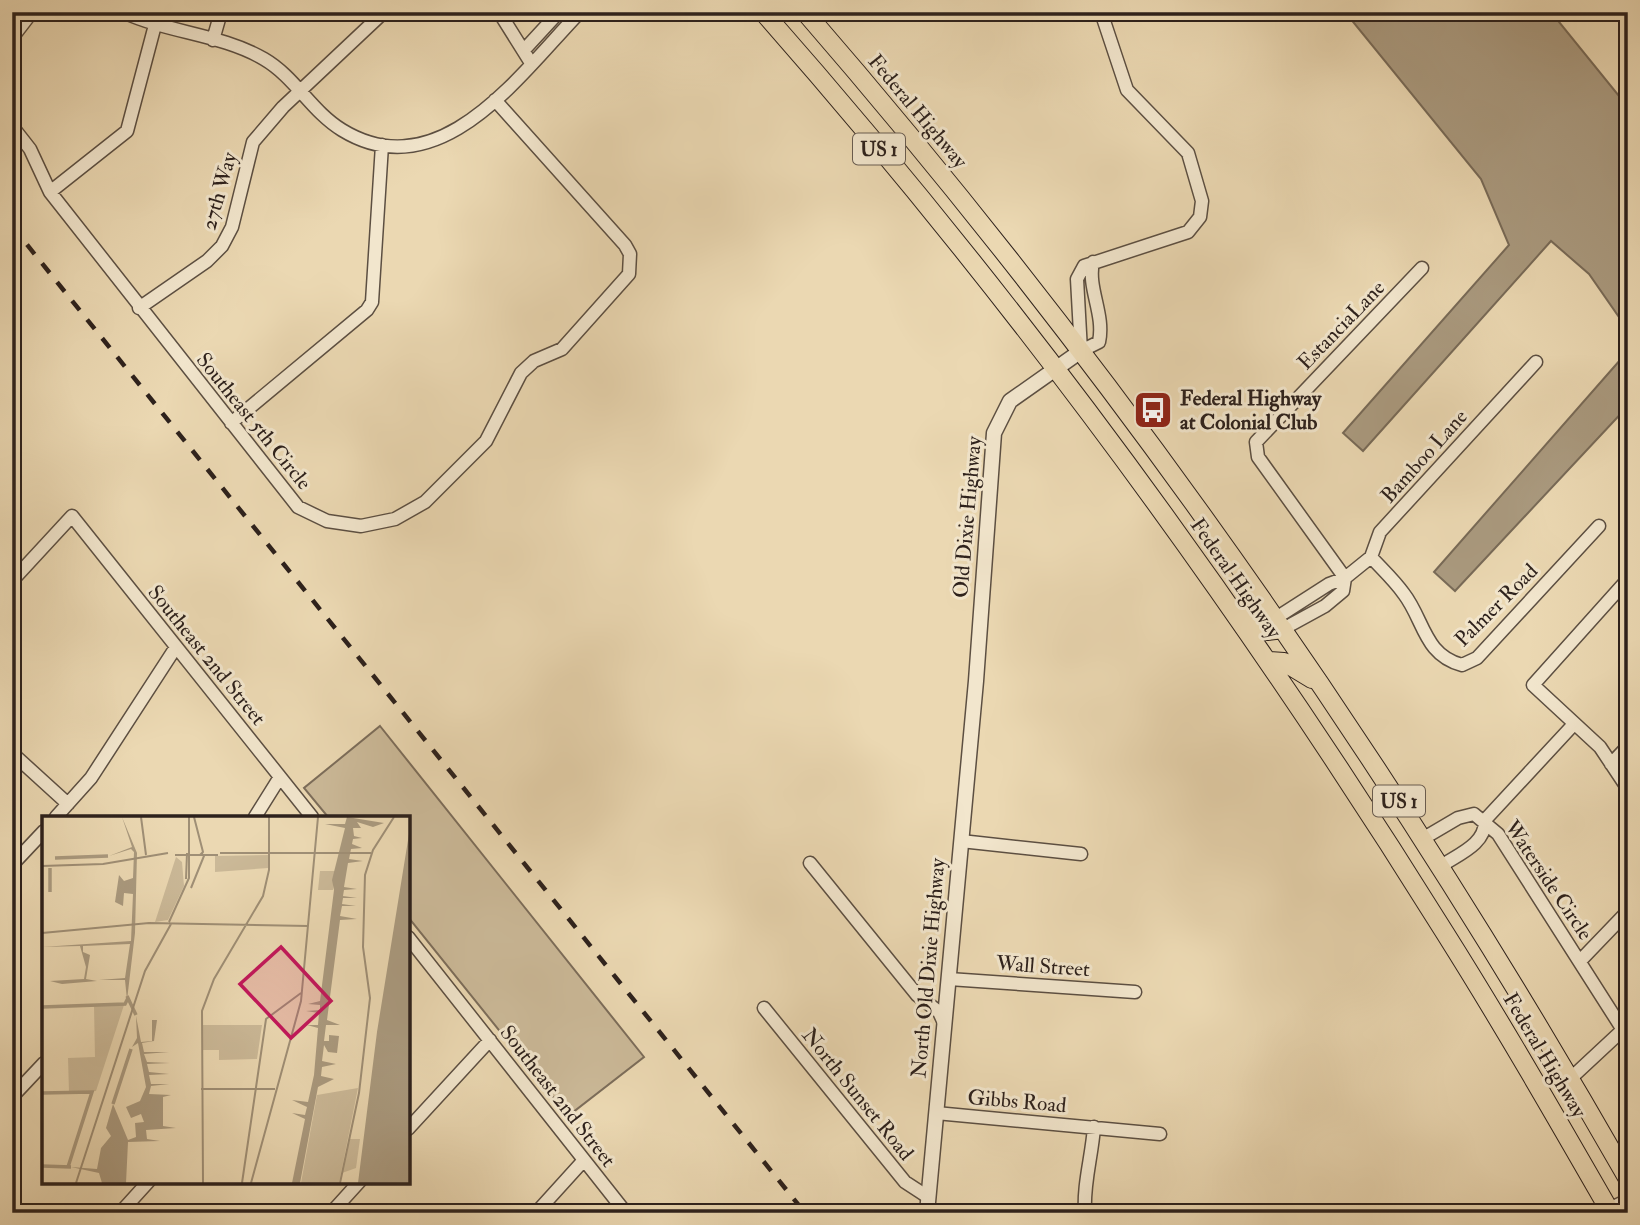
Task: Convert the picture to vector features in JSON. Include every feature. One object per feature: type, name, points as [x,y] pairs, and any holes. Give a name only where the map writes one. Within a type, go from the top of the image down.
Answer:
[{"type":"main road","name":"Federal Highway","points":[[763,12],[938,220],[1057,371],[1228,604],[1454,947],[1610,1211]]},
{"type":"main road","name":"Federal Highway","points":[[805,12],[931,162],[1081,351],[1184,488],[1280,623],[1424,838],[1628,1179]]},
{"type":"main road","points":[[1228,604],[1257,627],[1267,631],[1280,623]]},
{"type":"main road","points":[[1268,662],[1283,662],[1298,668],[1323,687]]},
{"type":"street","points":[[12,38],[32,12]]},
{"type":"street","points":[[123,12],[155,25],[248,50],[268,61],[302,91],[313,106],[343,131],[382,145],[413,146],[432,143],[467,123],[495,100],[580,12]]},
{"type":"street","points":[[213,40],[221,12]]},
{"type":"street","name":"27th Way","points":[[139,308],[207,261],[222,246],[232,227],[253,142],[267,123],[384,12]]},
{"type":"street","points":[[499,12],[531,63]]},
{"type":"street","points":[[524,50],[559,12]]},
{"type":"street","points":[[1093,262],[1090,276],[1102,326],[1099,342],[1081,351],[1077,279],[1084,266],[1093,262],[1188,232],[1200,217],[1202,201],[1188,153],[1127,90],[1101,12]]},
{"type":"street","points":[[50,192],[127,131],[155,25]]},
{"type":"street","name":"Southeast 5th Circle","points":[[12,126],[30,149],[50,192],[298,507],[338,524],[372,525],[395,519],[425,502],[486,441],[521,373],[534,362],[562,349],[629,274],[631,264],[625,246],[495,100]]},
{"type":"street","points":[[231,423],[367,310],[372,302],[382,145]]},
{"type":"street","name":"EstanciaLane","points":[[1345,578],[1258,457],[1256,442],[1422,268]]},
{"type":"street","name":"Old Dixie Highway","points":[[972,727],[994,433],[1010,401],[1057,371],[1081,351]]},
{"type":"street","name":"Bamboo Lane","points":[[1280,623],[1325,606],[1343,591],[1345,578],[1371,557],[1380,532],[1536,362]]},
{"type":"street","name":"Southeast 2nd Street","points":[[12,581],[72,516],[311,816]]},
{"type":"street","name":"Palmer Road","points":[[1371,557],[1406,596],[1418,625],[1439,654],[1462,665],[1477,658],[1599,526]]},
{"type":"street","points":[[1628,579],[1533,685],[1600,747],[1628,789]]},
{"type":"street","points":[[57,816],[91,778],[176,647]]},
{"type":"street","name":"Waterside Circle","points":[[1441,866],[1477,842],[1485,830],[1485,820],[1574,724]]},
{"type":"street","name":"North Old Dixie Highway","points":[[927,1213],[972,727]]},
{"type":"street","points":[[1611,764],[1628,746]]},
{"type":"street","points":[[12,753],[68,804]]},
{"type":"street","points":[[256,816],[280,777]]},
{"type":"street","name":"Waterside Circle","points":[[1424,838],[1458,818],[1474,814],[1485,820],[1498,834],[1625,1028]]},
{"type":"street","points":[[12,865],[42,833]]},
{"type":"street","points":[[961,841],[1082,854]]},
{"type":"street","points":[[810,863],[917,995],[939,1012],[944,1023]]},
{"type":"street","name":"Waterside Circle","points":[[1580,961],[1628,911]]},
{"type":"street","name":"Southeast 2nd Street","points":[[410,940],[626,1213]]},
{"type":"street","name":"Wall Street","points":[[949,979],[1135,992]]},
{"type":"street","name":"North Sunset Road","points":[[764,1008],[905,1182],[928,1197]]},
{"type":"street","points":[[1570,1079],[1625,1028]]},
{"type":"street","points":[[410,1127],[490,1040]]},
{"type":"street","points":[[12,1097],[42,1065]]},
{"type":"street","name":"Gibbs Road","points":[[936,1112],[1160,1134]]},
{"type":"street","name":"Gibbs Road","points":[[1085,1213],[1084,1190],[1093,1153],[1094,1127]]},
{"type":"street","points":[[536,1213],[584,1160]]},
{"type":"street","points":[[120,1213],[147,1183]]},
{"type":"street","points":[[331,1213],[358,1183]]},
{"type":"street","points":[[1610,1211],[1628,1200]]},
{"type":"shaded area","points":[[1345,12],[1551,12],[1623,101],[1628,101],[1628,330],[1589,274],[1551,241],[1363,451],[1343,433],[1509,245],[1481,179]]},
{"type":"shaded area","points":[[1628,351],[1628,406],[1455,591],[1434,572]]},
{"type":"shaded area","points":[[380,726],[644,1057],[568,1116],[410,919],[410,816],[327,816],[304,788]]},
{"type":"railway","points":[[12,226],[805,1213]]},
{"type":"place","name":"Federal Highway at Colonial Club","points":[[1153,410]]}]
